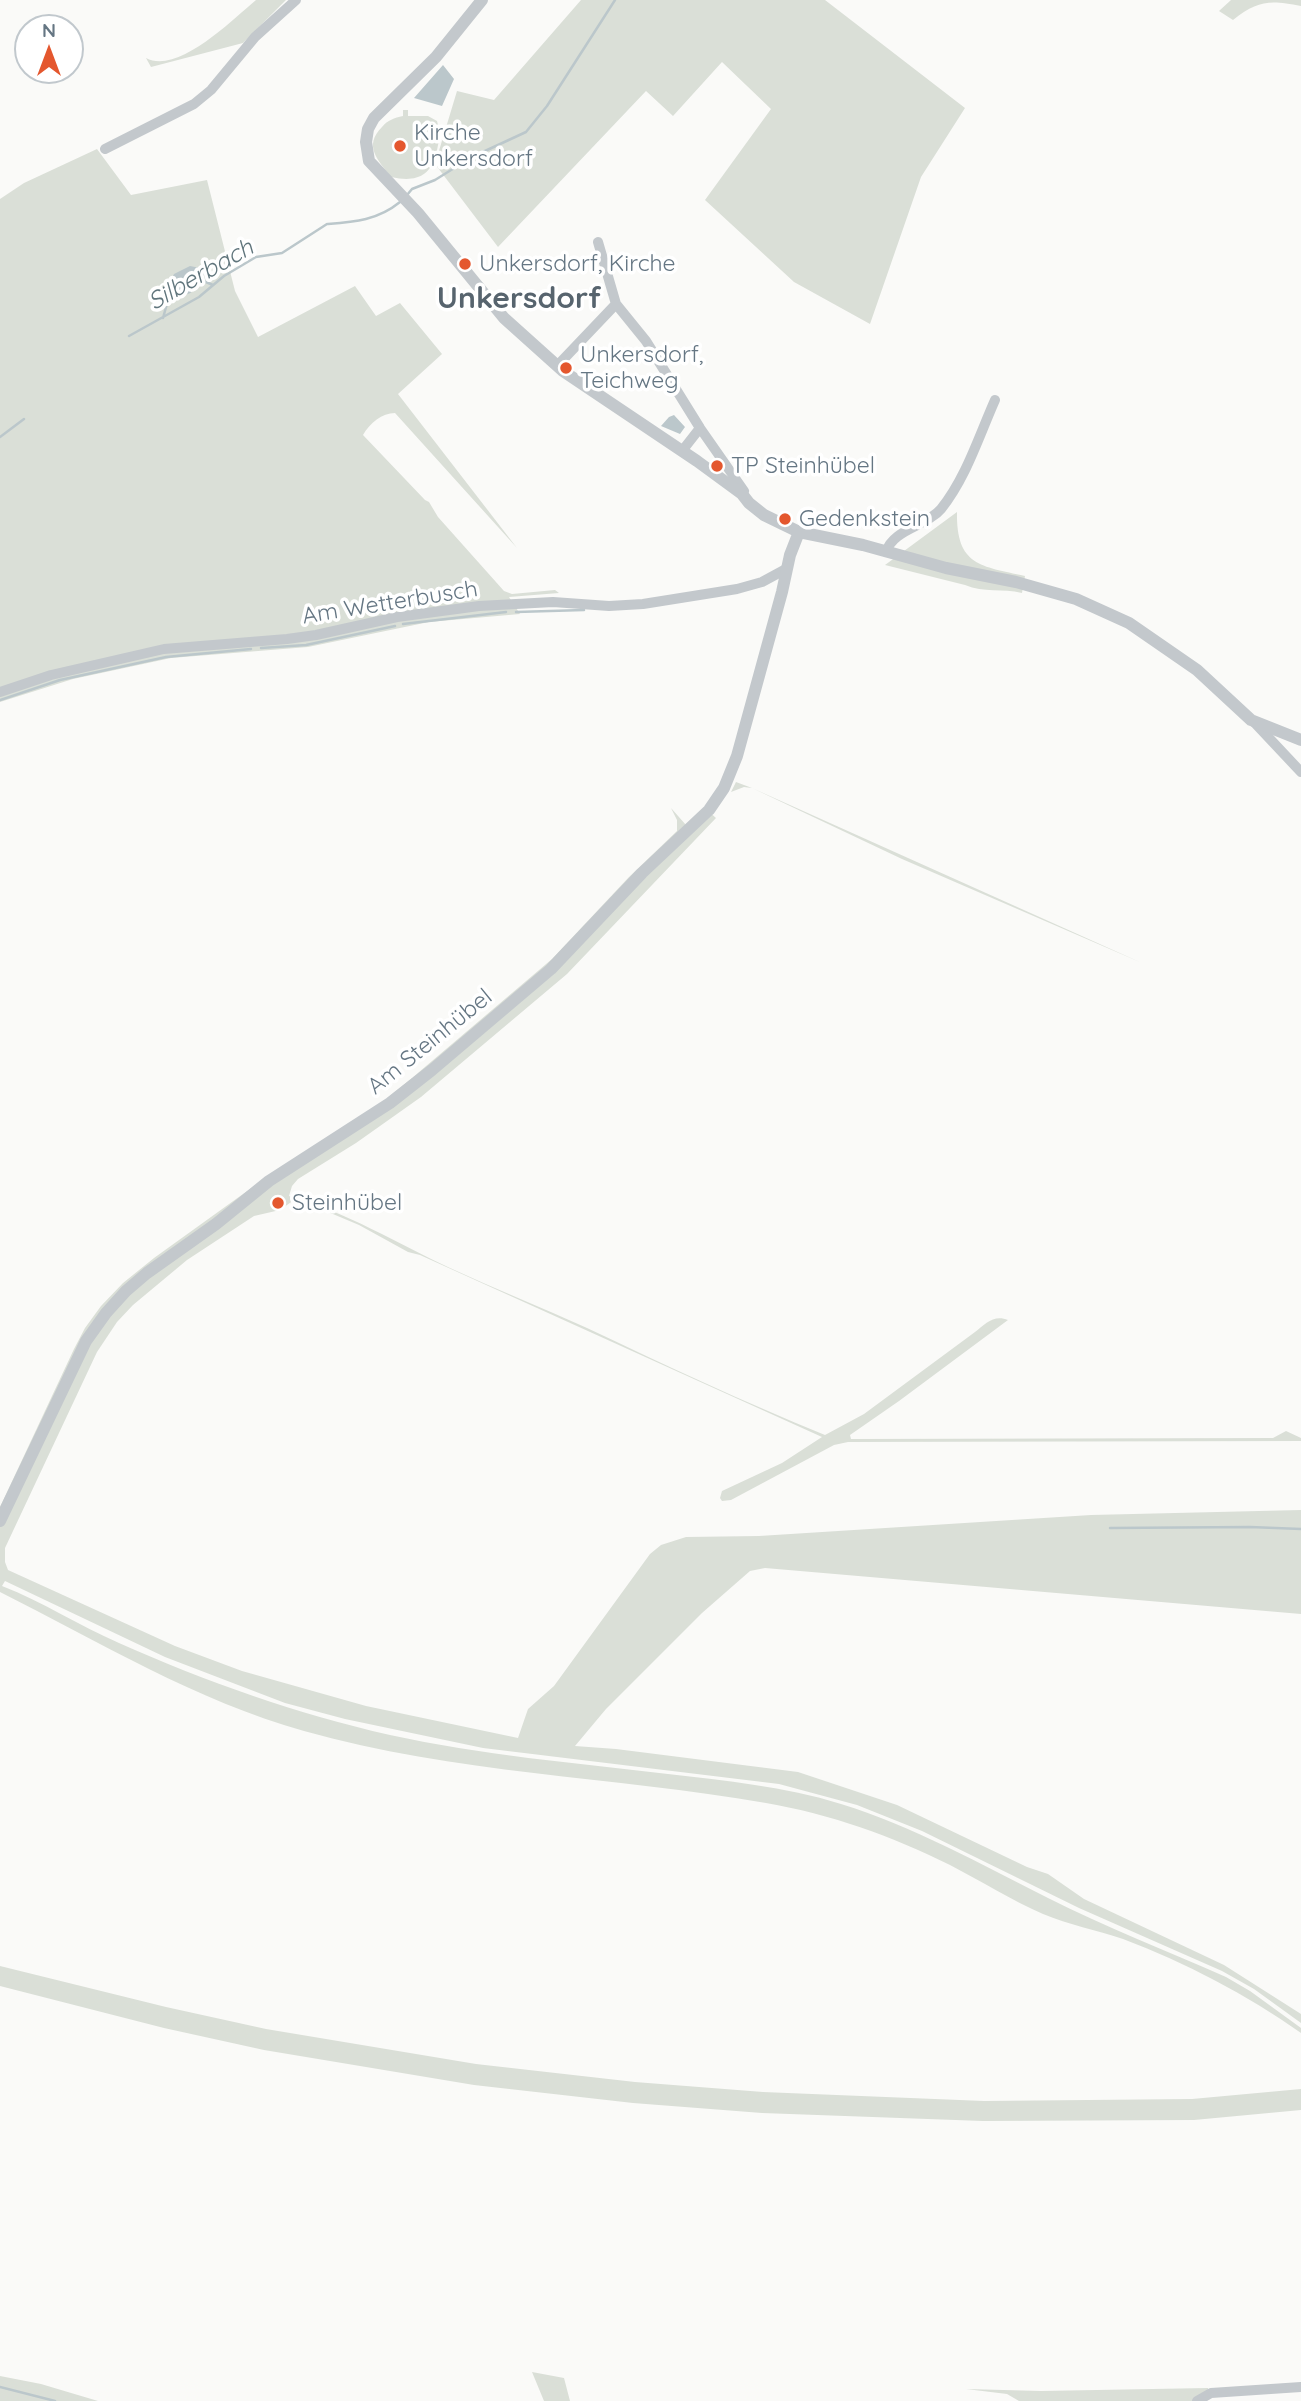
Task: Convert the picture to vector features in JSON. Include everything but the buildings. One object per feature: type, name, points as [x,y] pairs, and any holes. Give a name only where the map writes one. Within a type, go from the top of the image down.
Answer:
[{"type":"street","points":[[104,149],[194,104],[211,90],[255,37],[296,0]]},
{"type":"street","points":[[482,0],[436,57],[385,107],[368,129],[367,156],[376,170],[472,277],[504,318],[557,366],[742,494],[764,515],[799,532],[1016,582],[1064,596],[1129,623],[1197,670],[1251,720],[1301,772]]},
{"type":"street","points":[[598,242],[616,304],[646,341],[744,491],[742,494]]},
{"type":"street","points":[[557,366],[616,304]]},
{"type":"street","points":[[892,554],[891,541],[939,512],[956,487],[995,400]]},
{"type":"street","points":[[682,451],[701,428]]},
{"type":"street","name":"Am Steinhübel","points":[[0,1521],[86,1341],[106,1312],[126,1291],[269,1181],[390,1103],[432,1070],[551,969],[642,873],[709,810],[724,788],[737,756],[786,569],[799,532]]},
{"type":"street","name":"Am Wetterbusch","points":[[0,692],[51,674],[164,649],[296,638],[397,617],[479,606],[553,602],[609,606],[643,604],[737,589],[762,582],[786,569]]},
{"type":"street","points":[[1251,720],[1297,740],[1285,756]]},
{"type":"street","points":[[1197,2401],[1211,2393],[1301,2386]]},
{"type":"shaded area","points":[[256,0],[286,0],[243,43],[151,67],[146,58],[159,61],[173,59],[189,52],[220,31]]},
{"type":"shaded area","points":[[581,0],[825,0],[965,108],[921,177],[870,324],[794,282],[705,200],[771,109],[722,62],[673,116],[646,91],[498,247],[435,164],[457,91],[494,100]]},
{"type":"shaded area","points":[[1231,0],[1301,0],[1301,6],[1265,3],[1233,20],[1219,11]]},
{"type":"shaded area","points":[[403,110],[408,110],[408,116],[428,116],[437,121],[439,130],[433,163],[425,173],[407,179],[391,177],[377,159],[373,147],[376,134],[391,120],[403,116]]},
{"type":"shaded area","points":[[97,149],[131,195],[207,180],[235,291],[258,337],[355,286],[376,316],[400,303],[442,354],[398,394],[517,548],[395,413],[377,420],[363,435],[429,502],[438,517],[504,591],[512,594],[555,590],[559,593],[509,597],[520,614],[429,622],[308,647],[171,658],[73,679],[0,702],[0,199],[24,183]]},
{"type":"shaded area","points":[[957,512],[958,530],[966,553],[984,566],[1025,576],[1022,593],[979,589],[885,565]]},
{"type":"shaded area","points":[[736,782],[752,788],[744,787],[731,792]]},
{"type":"shaded area","points":[[752,788],[1142,963],[902,859]]},
{"type":"shaded area","points":[[671,808],[686,825],[705,808],[716,818],[567,974],[421,1097],[356,1143],[298,1179],[289,1196],[351,1219],[467,1276],[825,1435],[864,1414],[986,1323],[1003,1318],[1008,1320],[850,1435],[851,1439],[1273,1438],[1286,1431],[1301,1438],[1301,1441],[848,1442],[834,1445],[731,1500],[722,1501],[722,1491],[782,1463],[822,1437],[420,1255],[408,1252],[359,1225],[294,1200],[280,1210],[254,1216],[187,1260],[133,1305],[117,1322],[97,1352],[5,1548],[8,1570],[175,1646],[242,1671],[366,1706],[518,1738],[528,1709],[554,1686],[650,1554],[661,1545],[686,1537],[759,1536],[1091,1515],[1301,1510],[1301,1614],[765,1568],[750,1571],[702,1613],[606,1709],[575,1746],[798,1772],[897,1805],[1027,1867],[1048,1874],[1084,1899],[1224,1965],[1301,2014],[1301,2023],[1254,1989],[1222,1971],[1079,1908],[922,1831],[857,1805],[779,1784],[483,1748],[345,1719],[285,1703],[165,1657],[5,1581],[2,1586],[104,1636],[185,1671],[253,1696],[355,1727],[493,1753],[777,1788],[868,1813],[946,1846],[1092,1919],[1226,1977],[1301,2028],[1301,2033],[1237,1992],[1170,1958],[1123,1939],[1043,1914],[928,1854],[860,1827],[814,1813],[766,1803],[418,1757],[304,1731],[225,1704],[187,1687],[0,1592],[0,1507],[74,1349],[101,1306],[123,1283],[154,1258],[268,1176],[376,1107],[552,959],[629,877],[677,831],[677,820]]},
{"type":"shaded area","points":[[0,1966],[266,2029],[476,2064],[635,2082],[763,2092],[984,2101],[1192,2099],[1301,2089],[1301,2110],[1194,2120],[983,2121],[762,2113],[633,2103],[474,2085],[264,2050],[164,2028],[0,1986]]},
{"type":"shaded area","points":[[532,2372],[564,2378],[570,2401],[544,2401]]},
{"type":"shaded area","points":[[0,2376],[41,2384],[98,2401],[0,2401]]},
{"type":"shaded area","points":[[1208,2388],[1208,2391],[1195,2401],[1019,2401],[1007,2394],[966,2389],[1041,2391]]},
{"type":"water","points":[[443,65],[454,79],[442,106],[414,98]]},
{"type":"water","points":[[190,266],[200,268],[204,275],[201,281],[192,292],[172,297],[167,288],[174,274]]},
{"type":"water","points":[[674,415],[685,427],[680,434],[661,426]]},
{"type":"waterway","name":"Silberbach","points":[[407,195],[412,189],[435,180],[472,157],[526,132],[547,106],[615,0]]},
{"type":"waterway","name":"Silberbach","points":[[328,224],[375,216],[400,202]]},
{"type":"waterway","name":"Silberbach","points":[[129,336],[199,297],[224,276],[256,257],[282,253],[327,224]]},
{"type":"waterway","points":[[201,280],[213,285]]},
{"type":"waterway","points":[[163,318],[170,293],[173,292]]},
{"type":"waterway","points":[[0,437],[24,419]]},
{"type":"waterway","points":[[516,612],[584,610]]},
{"type":"waterway","points":[[403,624],[506,612]]},
{"type":"waterway","points":[[261,648],[306,645],[395,626]]},
{"type":"waterway","points":[[0,700],[60,680],[166,657],[251,649]]},
{"type":"waterway","points":[[1110,1528],[1301,1529]]},
{"type":"waterway","points":[[0,2387],[55,2401]]},
{"type":"place","name":"Kirche Unkersdorf","points":[[400,146]]},
{"type":"place","name":"Unkersdorf, Kirche","points":[[465,264]]},
{"type":"place","name":"Unkersdorf, Teichweg","points":[[566,368]]},
{"type":"place","name":"TP Steinhübel","points":[[717,466]]},
{"type":"place","name":"Gedenkstein","points":[[785,519]]},
{"type":"place","name":"Steinhübel","points":[[278,1203]]},
{"type":"district","name":"Unkersdorf","points":[[519,299]]}]
